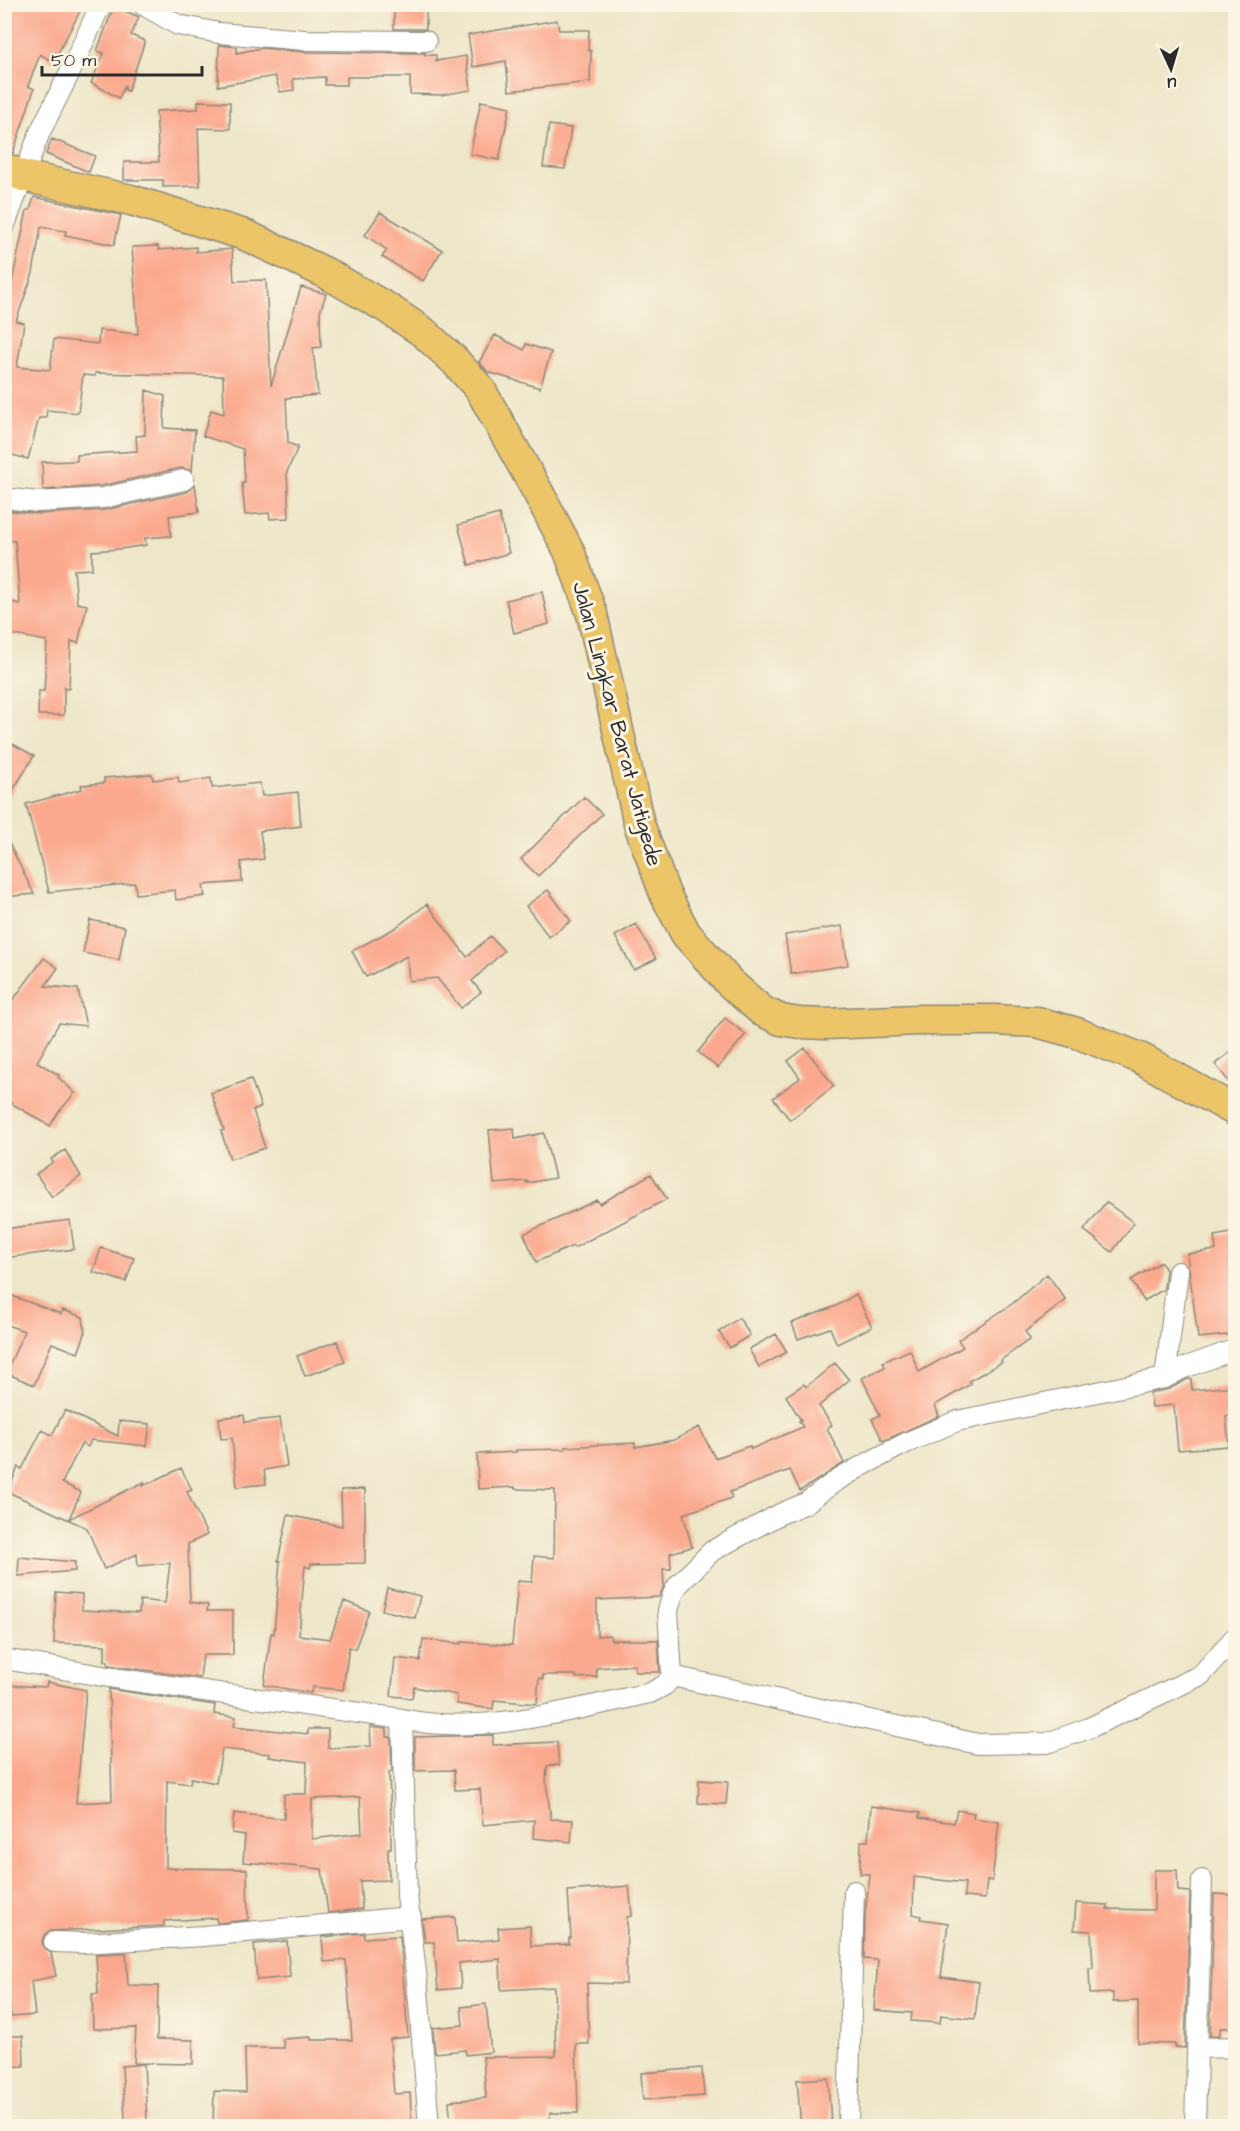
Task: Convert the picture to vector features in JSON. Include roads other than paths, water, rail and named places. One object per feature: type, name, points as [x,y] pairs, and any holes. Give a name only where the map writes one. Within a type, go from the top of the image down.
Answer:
[{"type":"main road","name":"Jalan Lingkar Barat Jatigede","points":[[14,172],[131,200],[245,235],[326,273],[387,308],[423,332],[454,360],[480,389],[569,551],[592,614],[639,824],[664,894],[686,934],[730,983],[762,1011],[781,1020],[817,1024],[918,1020],[1037,1022],[1077,1033],[1140,1058],[1236,1111]]},
{"type":"street","points":[[4,227],[14,172],[40,132],[101,4]]},
{"type":"street","points":[[142,4],[178,25],[219,33],[305,40],[426,41]]},
{"type":"street","points":[[4,498],[38,502],[103,498],[184,480]]},
{"type":"street","points":[[1165,1378],[1178,1272]]},
{"type":"street","points":[[4,1659],[120,1679],[424,1723],[493,1725],[650,1693],[665,1685],[672,1676],[668,1610],[673,1594],[678,1585],[712,1551],[780,1514],[806,1503],[860,1467],[906,1443],[957,1421],[1165,1378],[1181,1369],[1236,1349]]},
{"type":"street","points":[[672,1676],[978,1744],[1047,1743],[1089,1728],[1201,1675],[1236,1636]]},
{"type":"street","points":[[402,1719],[407,1895],[411,1917],[429,2127]]},
{"type":"street","points":[[1195,2127],[1202,1880]]},
{"type":"street","points":[[848,2127],[854,1891]]},
{"type":"street","points":[[54,1942],[83,1943],[203,1936],[411,1917]]},
{"type":"street","points":[[1197,2048],[1236,2047]]}]
